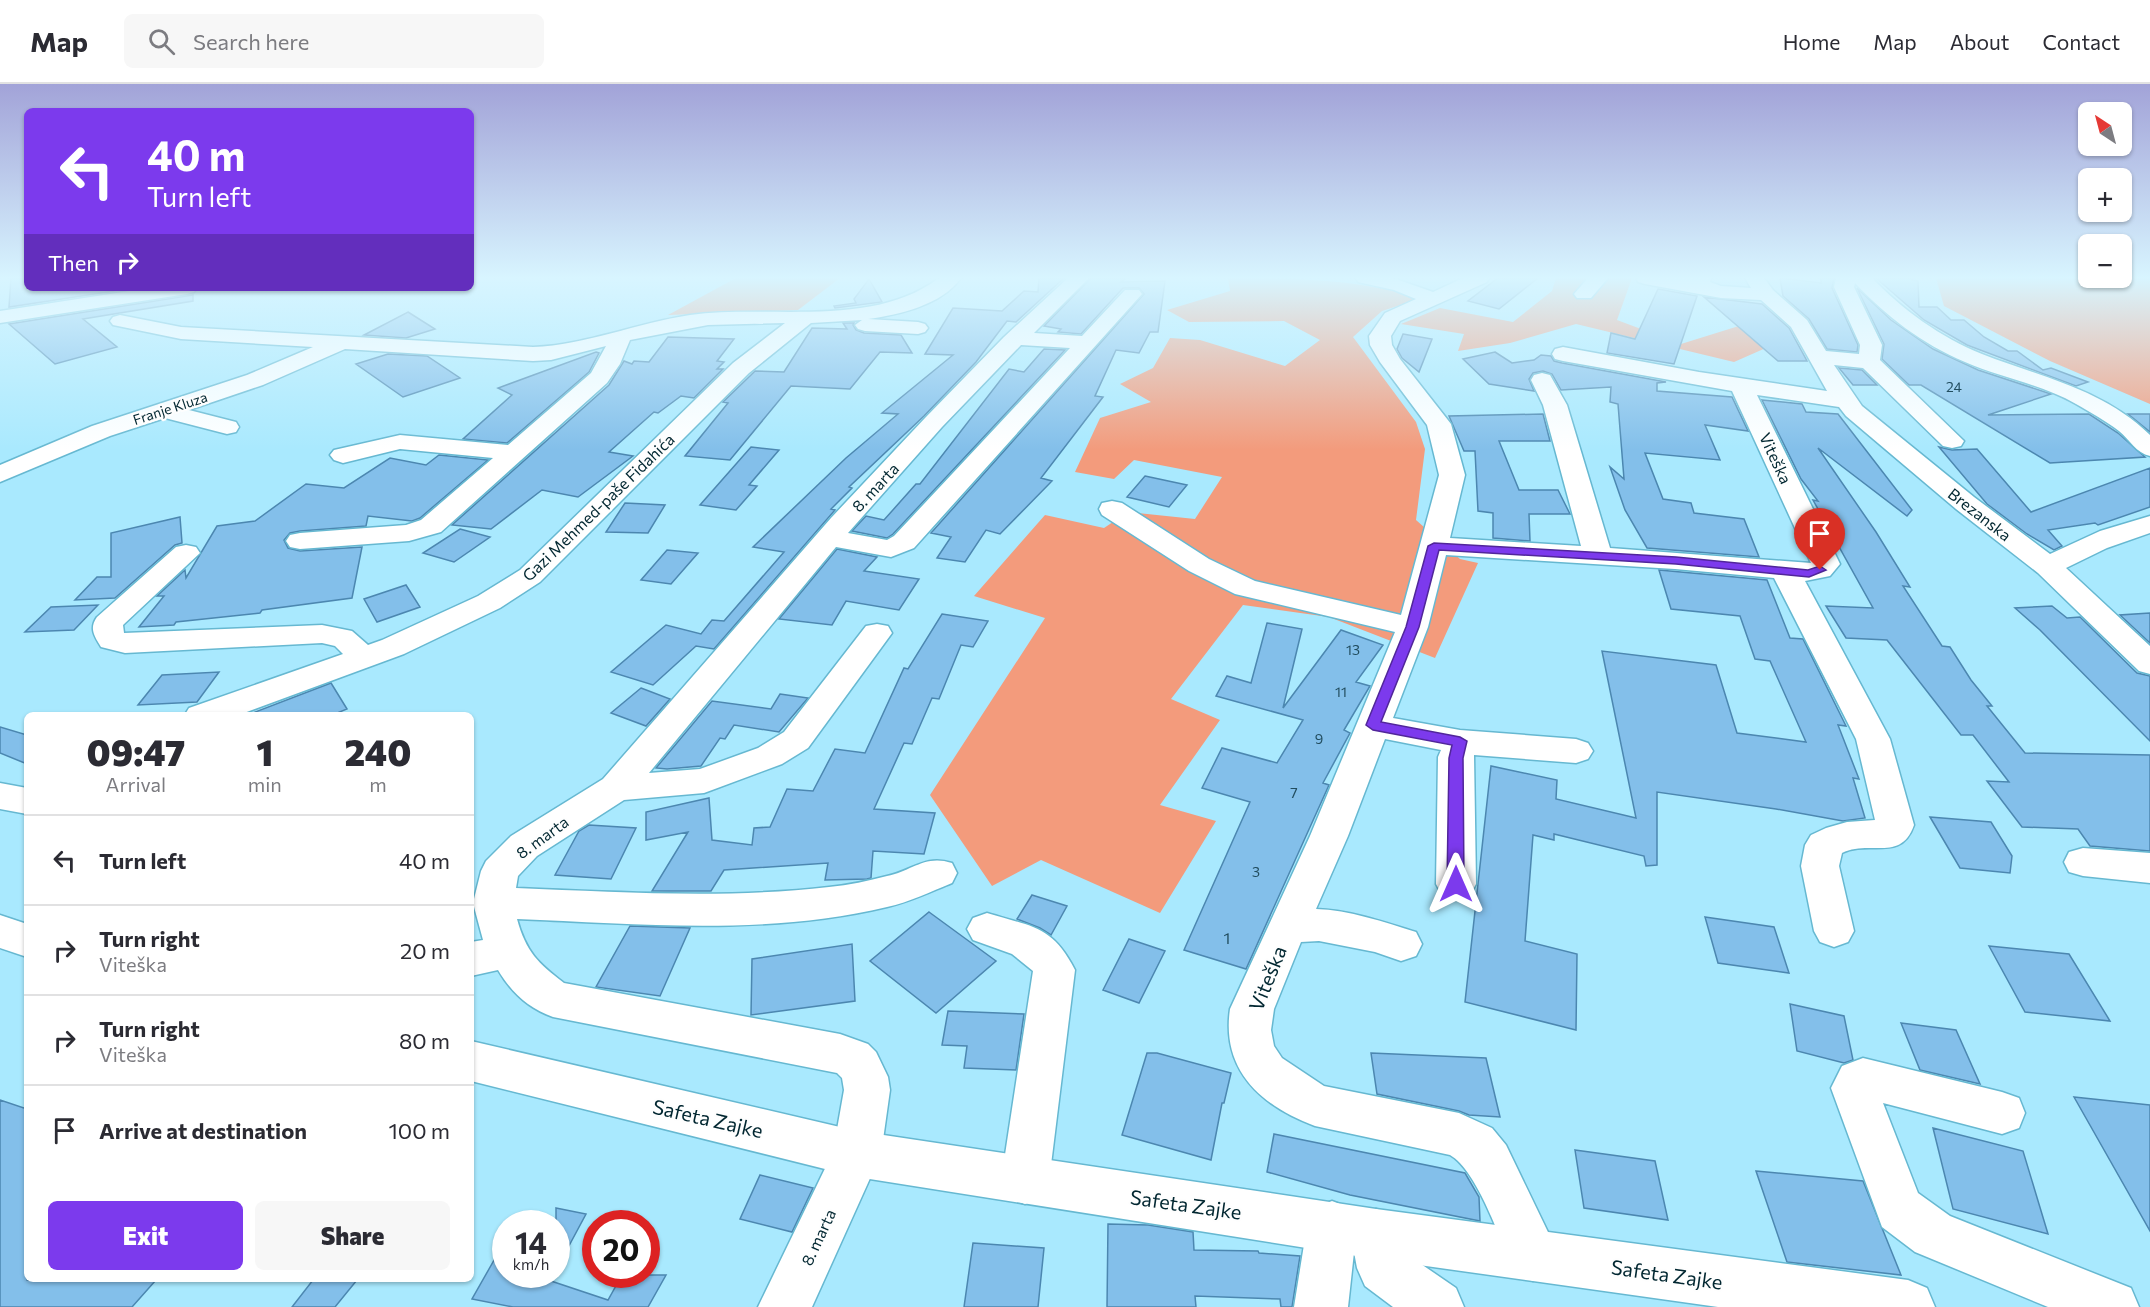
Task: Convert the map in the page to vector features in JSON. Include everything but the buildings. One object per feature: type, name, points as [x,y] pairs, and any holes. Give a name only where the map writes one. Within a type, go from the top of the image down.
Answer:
[{"type":"street","points":[[211,335],[533,354],[551,353],[625,335]]},
{"type":"street","name":"Gazi Mehmed-paše Fidahića","points":[[212,712],[361,658],[443,625],[489,602],[530,576],[741,368],[783,335]]},
{"type":"street","name":"8. marta","points":[[785,1307],[857,1154],[867,1090],[860,1066],[852,1058],[840,1054],[553,999],[523,975],[490,955],[499,927],[493,903],[500,871],[524,846],[616,788],[830,538],[934,422],[1020,335]]},
{"type":"street","points":[[830,538],[891,549],[898,547],[1095,335]]},
{"type":"street","name":"Viteška","points":[[1381,335],[1381,345],[1391,362],[1439,424],[1452,475],[1413,627],[1329,836],[1252,1009],[1249,1030],[1253,1052],[1266,1072],[1289,1090],[1314,1105],[1459,1135],[1475,1144],[1489,1161],[1533,1255]]},
{"type":"street","name":"Brezanska","points":[[1807,335],[1845,401],[1965,503],[2048,567],[2150,664]]},
{"type":"street","points":[[1866,335],[1871,345],[1869,362]]},
{"type":"street","points":[[1929,335],[1973,358],[2050,384],[2083,398],[2127,426],[2150,449]]},
{"type":"street","points":[[300,541],[410,533],[431,526],[599,378],[609,364],[621,336]]},
{"type":"street","points":[[1017,338],[1087,344]]},
{"type":"street","name":"Franje Kluza","points":[[0,474],[101,431],[255,380],[341,344]]},
{"type":"street","points":[[1563,354],[1845,401]]},
{"type":"street","points":[[1820,357],[1869,362],[1952,441]]},
{"type":"street","points":[[1542,380],[1555,405],[1598,556]]},
{"type":"street","name":"Viteška","points":[[1434,546],[1676,560],[1809,573],[1820,570],[1826,564],[1741,385]]},
{"type":"street","points":[[163,410],[226,427]]},
{"type":"street","points":[[343,455],[400,442],[516,453]]},
{"type":"street","points":[[1112,509],[1209,571],[1245,588],[1413,627]]},
{"type":"street","points":[[2048,567],[2115,533],[2150,524]]},
{"type":"street","points":[[186,553],[108,623],[108,633],[112,640],[124,644],[338,635],[351,642],[361,658]]},
{"type":"street","points":[[1784,571],[1873,739],[1895,825],[1893,831],[1888,835],[1861,833],[1837,838],[1824,845],[1820,866],[1834,931]]},
{"type":"street","points":[[616,788],[704,781],[770,756],[796,740],[877,633]]},
{"type":"street","points":[[1373,725],[1460,741],[1576,751]]},
{"type":"street","points":[[1456,884],[1456,758],[1460,741]]},
{"type":"street","points":[[0,796],[24,800]]},
{"type":"street","points":[[2083,862],[2150,868]]},
{"type":"street","points":[[493,903],[729,911],[796,907],[889,892],[938,873]]},
{"type":"street","points":[[1287,927],[1319,925],[1375,936],[1401,944]]},
{"type":"street","points":[[987,929],[1040,947],[1054,970],[1025,1180]]},
{"type":"street","points":[[0,932],[24,939]]},
{"type":"street","name":"Safeta Zajke","points":[[474,1062],[857,1154],[1354,1230],[1908,1307]]},
{"type":"street","points":[[2002,1113],[1863,1078],[1858,1080],[1854,1088],[1900,1210],[1933,1234],[2112,1307]]},
{"type":"street","points":[[1321,1307],[1354,1230],[1383,1268],[1437,1307]]},
{"type":"shaded area","points":[[1311,335],[1355,335],[1353,337],[1416,422],[1425,449],[1416,520],[1460,559],[1478,563],[1435,658],[1329,617],[1243,605],[1171,699],[1220,720],[1160,805],[1216,821],[1160,913],[1041,860],[992,886],[930,795],[1045,618],[974,596],[1045,515],[1104,528],[1128,512],[1195,519],[1222,477],[1134,460],[1114,479],[1075,472],[1100,418],[1151,402],[1120,384],[1153,368],[1170,338],[1200,340],[1285,366],[1320,340]]},
{"type":"shaded area","points":[[1464,335],[1538,335],[1510,343],[1458,351]]},
{"type":"shaded area","points":[[1622,335],[1657,335],[1681,344],[1710,335],[1770,335],[1784,340],[1734,362]]},
{"type":"shaded area","points":[[2000,335],[2150,335],[2150,404],[2050,361]]},
{"type":"route","points":[[1456,884],[1456,758],[1460,741],[1373,725],[1413,627],[1434,546],[1676,560],[1809,573],[1820,570]]}]
